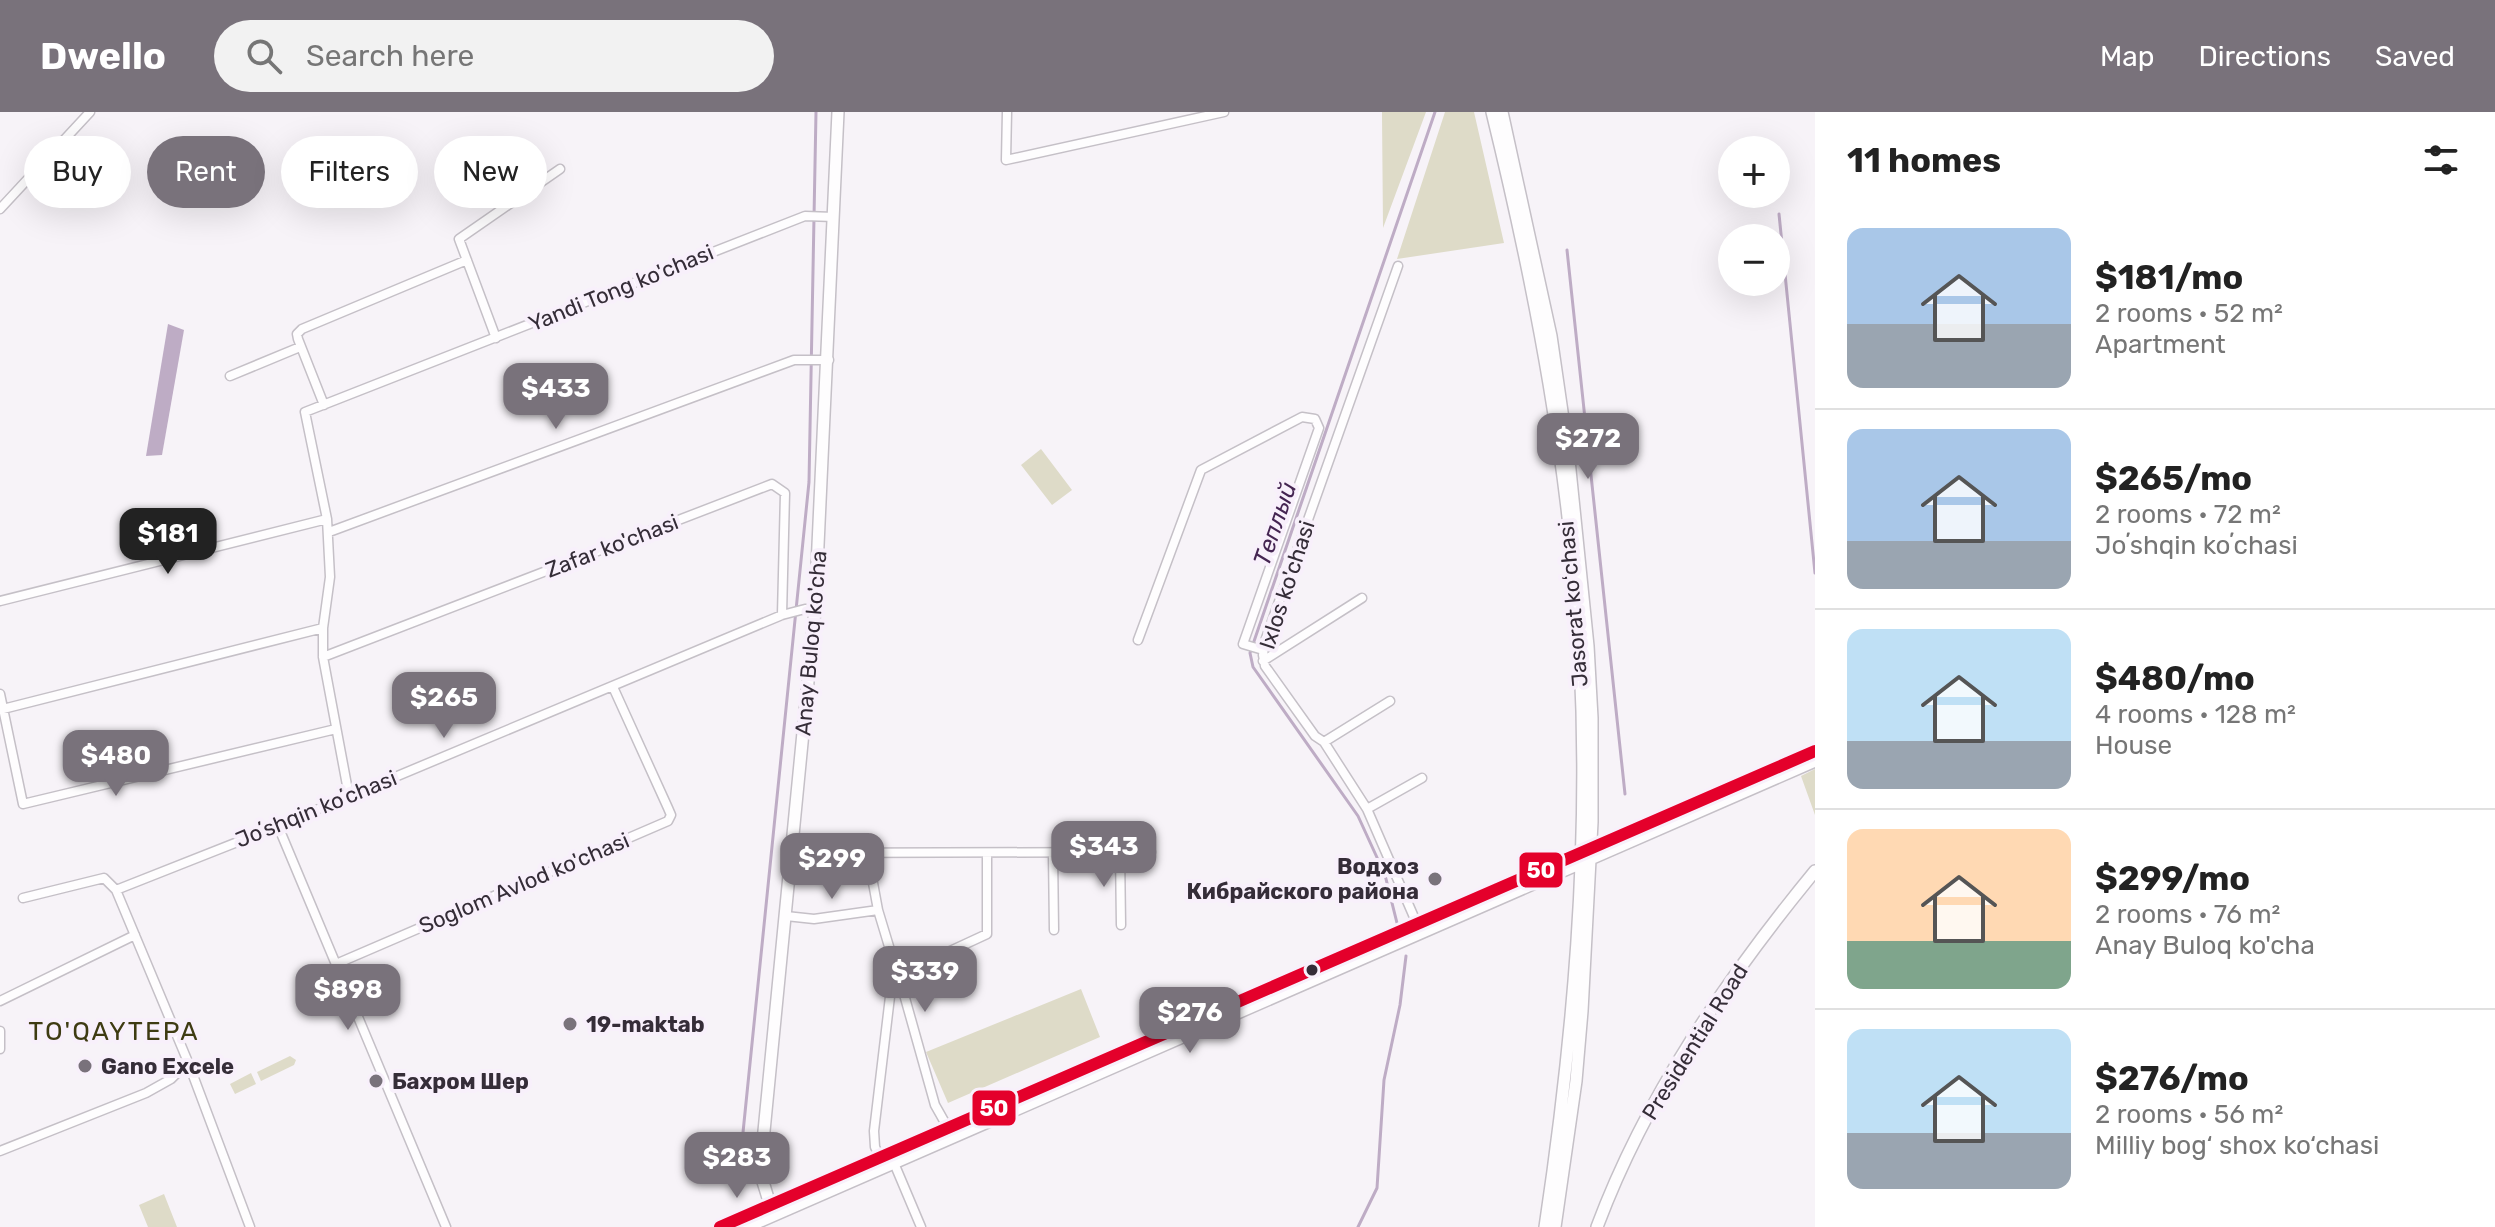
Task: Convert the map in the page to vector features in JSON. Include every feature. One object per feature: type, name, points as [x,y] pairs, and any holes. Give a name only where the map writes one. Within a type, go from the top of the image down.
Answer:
[{"type":"main road","name":"Anay Buloq ko'cha","points":[[771,1210],[760,1172],[792,853],[810,610],[838,112]]},
{"type":"main road","name":"Jasorat koʻchasi","points":[[1492,112],[1534,299],[1552,400],[1580,660],[1586,856]]},
{"type":"main road","name":"Jasorat koʻchasi","points":[[1502,112],[1551,336],[1569,460],[1592,718],[1586,856]]},
{"type":"main road","points":[[747,1227],[771,1210],[880,1157],[1057,1087],[1586,856],[1815,751]]},
{"type":"main road","points":[[720,1227],[894,1163],[1417,924],[1815,761]]},
{"type":"main road","points":[[1545,1227],[1564,1101],[1586,856]]},
{"type":"main road","points":[[1555,1227],[1576,1081],[1586,856]]},
{"type":"main road","name":"Presidential Road","points":[[1597,1227],[1620,1170],[1685,1051],[1750,954],[1815,871]]},
{"type":"street","points":[[0,209],[90,112]]},
{"type":"street","points":[[1007,112],[1006,160],[1224,112]]},
{"type":"street","points":[[496,338],[459,239],[560,169]]},
{"type":"street","name":"Yandi Tong ko'chasi","points":[[324,405],[809,215],[830,216]]},
{"type":"street","points":[[349,796],[323,657],[323,628],[330,577],[329,532],[305,412],[324,405],[297,334],[302,329],[467,260]]},
{"type":"street","name":"Ixlos ko'chasi","points":[[1398,266],[1263,650],[1263,661],[1315,736],[1324,742],[1367,809],[1417,924]]},
{"type":"street","points":[[230,376],[300,347]]},
{"type":"street","points":[[329,532],[794,360],[824,360]]},
{"type":"street","points":[[1138,640],[1201,470],[1302,417],[1315,419],[1319,428],[1248,645],[1263,650]]},
{"type":"street","name":"Zafar ko'chasi","points":[[323,657],[772,484],[785,493],[782,615]]},
{"type":"street","points":[[0,601],[327,519]]},
{"type":"street","points":[[1263,661],[1362,598]]},
{"type":"street","name":"Joʼshqin koʼchasi","points":[[116,890],[278,826],[782,615],[810,610]]},
{"type":"street","points":[[3,709],[323,628]]},
{"type":"street","name":"Soglom Avlod ko'chasi","points":[[336,964],[668,821],[671,815],[613,687]]},
{"type":"street","points":[[0,694],[23,804],[336,729]]},
{"type":"street","points":[[1324,742],[1390,701]]},
{"type":"street","points":[[1367,809],[1422,778]]},
{"type":"street","points":[[278,826],[446,1227]]},
{"type":"street","points":[[1120,852],[1121,925]]},
{"type":"street","points":[[792,853],[1151,852]]},
{"type":"street","points":[[948,1128],[935,1105],[900,980],[905,972],[987,934],[987,853]]},
{"type":"street","points":[[1053,853],[1054,930]]},
{"type":"street","points":[[871,872],[878,910],[894,963],[874,1131],[875,1147],[880,1157]]},
{"type":"street","points":[[23,898],[104,878],[116,890],[188,1062],[250,1227]]},
{"type":"street","points":[[786,916],[814,919],[878,910]]},
{"type":"street","points":[[0,1001],[135,935]]},
{"type":"street","points":[[0,1031],[0,1049]]},
{"type":"street","points":[[0,1151],[146,1093],[171,1079],[188,1062]]},
{"type":"street","points":[[894,1163],[921,1227]]},
{"type":"shaded area","points":[[1382,112],[1426,112],[1383,228],[1382,116]]},
{"type":"shaded area","points":[[1445,112],[1474,112],[1504,243],[1397,259]]},
{"type":"shaded area","points":[[168,324],[184,330],[162,455],[146,456]]},
{"type":"shaded area","points":[[1041,449],[1072,490],[1052,505],[1021,465]]},
{"type":"shaded area","points":[[1815,769],[1815,815],[1801,776]]},
{"type":"shaded area","points":[[1081,989],[1100,1037],[948,1103],[926,1052]]},
{"type":"shaded area","points":[[290,1056],[296,1060],[294,1065],[261,1081],[257,1072]]},
{"type":"shaded area","points":[[251,1073],[256,1084],[235,1094],[230,1084]]},
{"type":"shaded area","points":[[164,1194],[177,1227],[148,1227],[139,1205]]},
{"type":"waterway","points":[[740,1162],[809,482],[816,112]]},
{"type":"waterway","name":"Теплый","points":[[1397,923],[1385,875],[1358,816],[1253,667],[1250,653],[1435,112]]},
{"type":"waterway","points":[[1779,214],[1815,573]]},
{"type":"waterway","points":[[1567,250],[1625,794]]},
{"type":"waterway","name":"Теплый","points":[[1358,1227],[1377,1188],[1384,1080],[1400,1005],[1406,956]]},
{"type":"transit line","name":"50","points":[[720,1227],[1815,751]]},
{"type":"place","name":"Водхоз Кибрайского района","points":[[1435,879]]},
{"type":"place","name":"19-maktab","points":[[570,1024]]},
{"type":"place","name":"Gano Excele","points":[[85,1066]]},
{"type":"place","name":"Бахром Шер","points":[[376,1081]]},
{"type":"district","name":"TO'QAYTEPA","points":[[114,1031]]}]
